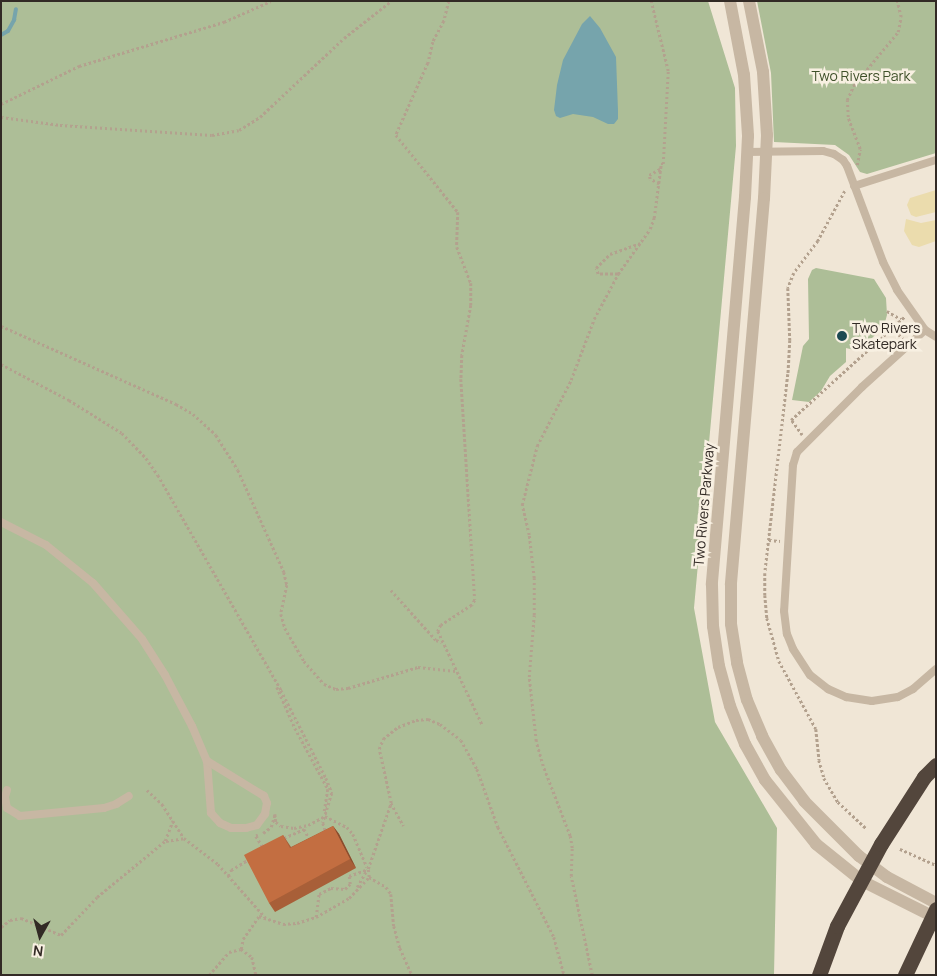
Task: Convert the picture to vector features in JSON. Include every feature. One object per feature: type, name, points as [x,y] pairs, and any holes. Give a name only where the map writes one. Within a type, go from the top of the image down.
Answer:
[{"type":"highway","points":[[819,975],[837,926],[881,844],[924,777],[936,765]]},
{"type":"highway","points":[[906,975],[936,909]]},
{"type":"street","name":"Two Rivers Parkway","points":[[730,1],[744,75],[748,152],[712,585],[713,626],[719,666],[739,729],[765,780],[816,844],[862,881],[936,918]]},
{"type":"street","points":[[749,1],[763,72],[766,152],[730,586],[731,624],[737,663],[747,700],[762,736],[781,770],[804,801],[830,830],[870,865],[887,877],[936,903]]},
{"type":"lane","points":[[748,152],[830,153],[845,163],[883,262],[910,311],[925,330],[936,337]]},
{"type":"lane","points":[[854,186],[936,160]]},
{"type":"lane","points":[[925,330],[807,440],[797,452],[793,465],[784,600],[785,623],[793,650],[810,675],[818,683],[846,697],[863,701],[889,699],[906,694],[936,669]]},
{"type":"lane","points":[[1,522],[46,545],[92,583],[136,632],[165,675],[192,726],[206,761],[210,808],[214,818],[231,828],[246,828],[257,825],[265,814],[266,803],[264,796],[206,761]]},
{"type":"lane","points":[[8,790],[6,797],[7,808],[12,813],[20,816],[104,808],[116,804],[129,796]]},
{"type":"path","points":[[1,104],[79,66],[224,22],[271,1]]},
{"type":"path","points":[[1,118],[60,125],[212,135],[239,130],[260,117],[354,29],[391,1]]},
{"type":"path","points":[[449,1],[444,21],[433,42],[428,63],[396,135],[458,212],[456,244],[472,290],[461,367],[475,600],[472,605],[439,628],[442,642],[482,724]]},
{"type":"path","points":[[592,975],[571,876],[572,848],[570,836],[543,766],[536,740],[529,677],[534,615],[534,578],[529,535],[522,505],[537,446],[571,380],[594,319],[618,274],[650,229],[654,218],[660,169],[661,164],[663,164],[668,71],[650,1]]},
{"type":"path","points":[[856,168],[860,149],[848,117],[848,100],[854,85],[898,32],[901,17],[897,1]]},
{"type":"path","points":[[659,184],[650,179],[649,175],[660,169]]},
{"type":"path","points":[[618,274],[598,274],[596,268],[610,254],[640,243]]},
{"type":"path","points":[[887,311],[901,319]]},
{"type":"path","points":[[807,440],[791,420],[910,311]]},
{"type":"path","points":[[1,326],[176,404],[212,430],[238,470],[284,572],[287,585],[281,614],[285,628],[304,662],[324,684],[336,689],[348,688],[418,668],[456,671]]},
{"type":"path","points":[[892,327],[908,345]]},
{"type":"path","points":[[880,337],[897,355]]},
{"type":"path","points":[[1,364],[69,400],[114,428],[129,439],[158,475],[275,682],[330,788],[331,798],[323,824],[327,836]]},
{"type":"path","points":[[769,540],[784,541]]},
{"type":"path","points":[[391,590],[436,640],[442,642]]},
{"type":"path","points":[[404,826],[391,803],[379,749],[383,739],[398,727],[416,720],[428,720],[440,724],[460,740],[477,769],[500,831],[554,937],[564,975]]},
{"type":"path","points":[[147,790],[173,820],[184,838],[218,864],[267,919]]},
{"type":"path","points":[[259,916],[283,924],[316,917],[349,898],[368,869],[391,803]]},
{"type":"path","points":[[266,853],[256,836],[267,832],[275,814],[276,822],[281,826],[294,828],[308,825],[325,815]]},
{"type":"path","points":[[325,815],[347,827],[353,834],[368,869],[369,878]]},
{"type":"path","points":[[1,927],[10,920],[21,918],[61,935],[97,897],[165,841],[173,820]]},
{"type":"path","points":[[280,838],[304,829],[312,845]]},
{"type":"path","points":[[165,841],[184,838]]},
{"type":"path","points":[[900,849],[936,865]]},
{"type":"path","points":[[228,876],[231,870],[255,854]]},
{"type":"path","points":[[316,917],[319,894],[331,888],[345,889],[350,884],[349,876],[368,869]]},
{"type":"path","points":[[356,889],[369,878]]},
{"type":"path","points":[[369,878],[386,887],[391,894],[394,926],[400,948],[412,975]]},
{"type":"path","points":[[241,949],[243,939],[259,916],[259,910]]},
{"type":"path","points":[[209,975],[229,952],[241,949]]},
{"type":"path","points":[[241,949],[252,957],[256,975]]},
{"type":"green space","points":[[4,1],[708,1],[735,88],[736,146],[694,608],[715,722],[777,828],[774,975],[1,975],[1,3]]},
{"type":"green space","name":"Two Rivers Park","points":[[757,1],[936,1],[936,153],[867,174],[860,172],[849,155],[835,145],[774,142],[771,73]]},
{"type":"green space","name":"Two Rivers Skatepark","points":[[816,268],[874,279],[886,298],[887,315],[884,326],[864,346],[854,350],[846,348],[846,362],[830,376],[821,391],[809,402],[792,400],[803,346],[809,339],[808,279],[812,270]]},
{"type":"sand","points":[[936,190],[936,212],[916,217],[911,215],[907,205],[910,198]]},
{"type":"sand","points":[[906,219],[921,223],[936,220],[936,241],[919,247],[912,245],[904,231]]},
{"type":"water","points":[[590,16],[600,28],[616,57],[618,119],[614,124],[608,124],[593,117],[573,114],[560,118],[556,116],[554,110],[563,60],[582,24]]},
{"type":"building","points":[[333,826],[350,859],[269,903],[244,855],[283,835],[290,848]]},
{"type":"waterway","points":[[1,35],[8,31],[14,20],[16,9]]},
{"type":"place","name":"Two Rivers Skatepark","points":[[842,336]]}]
